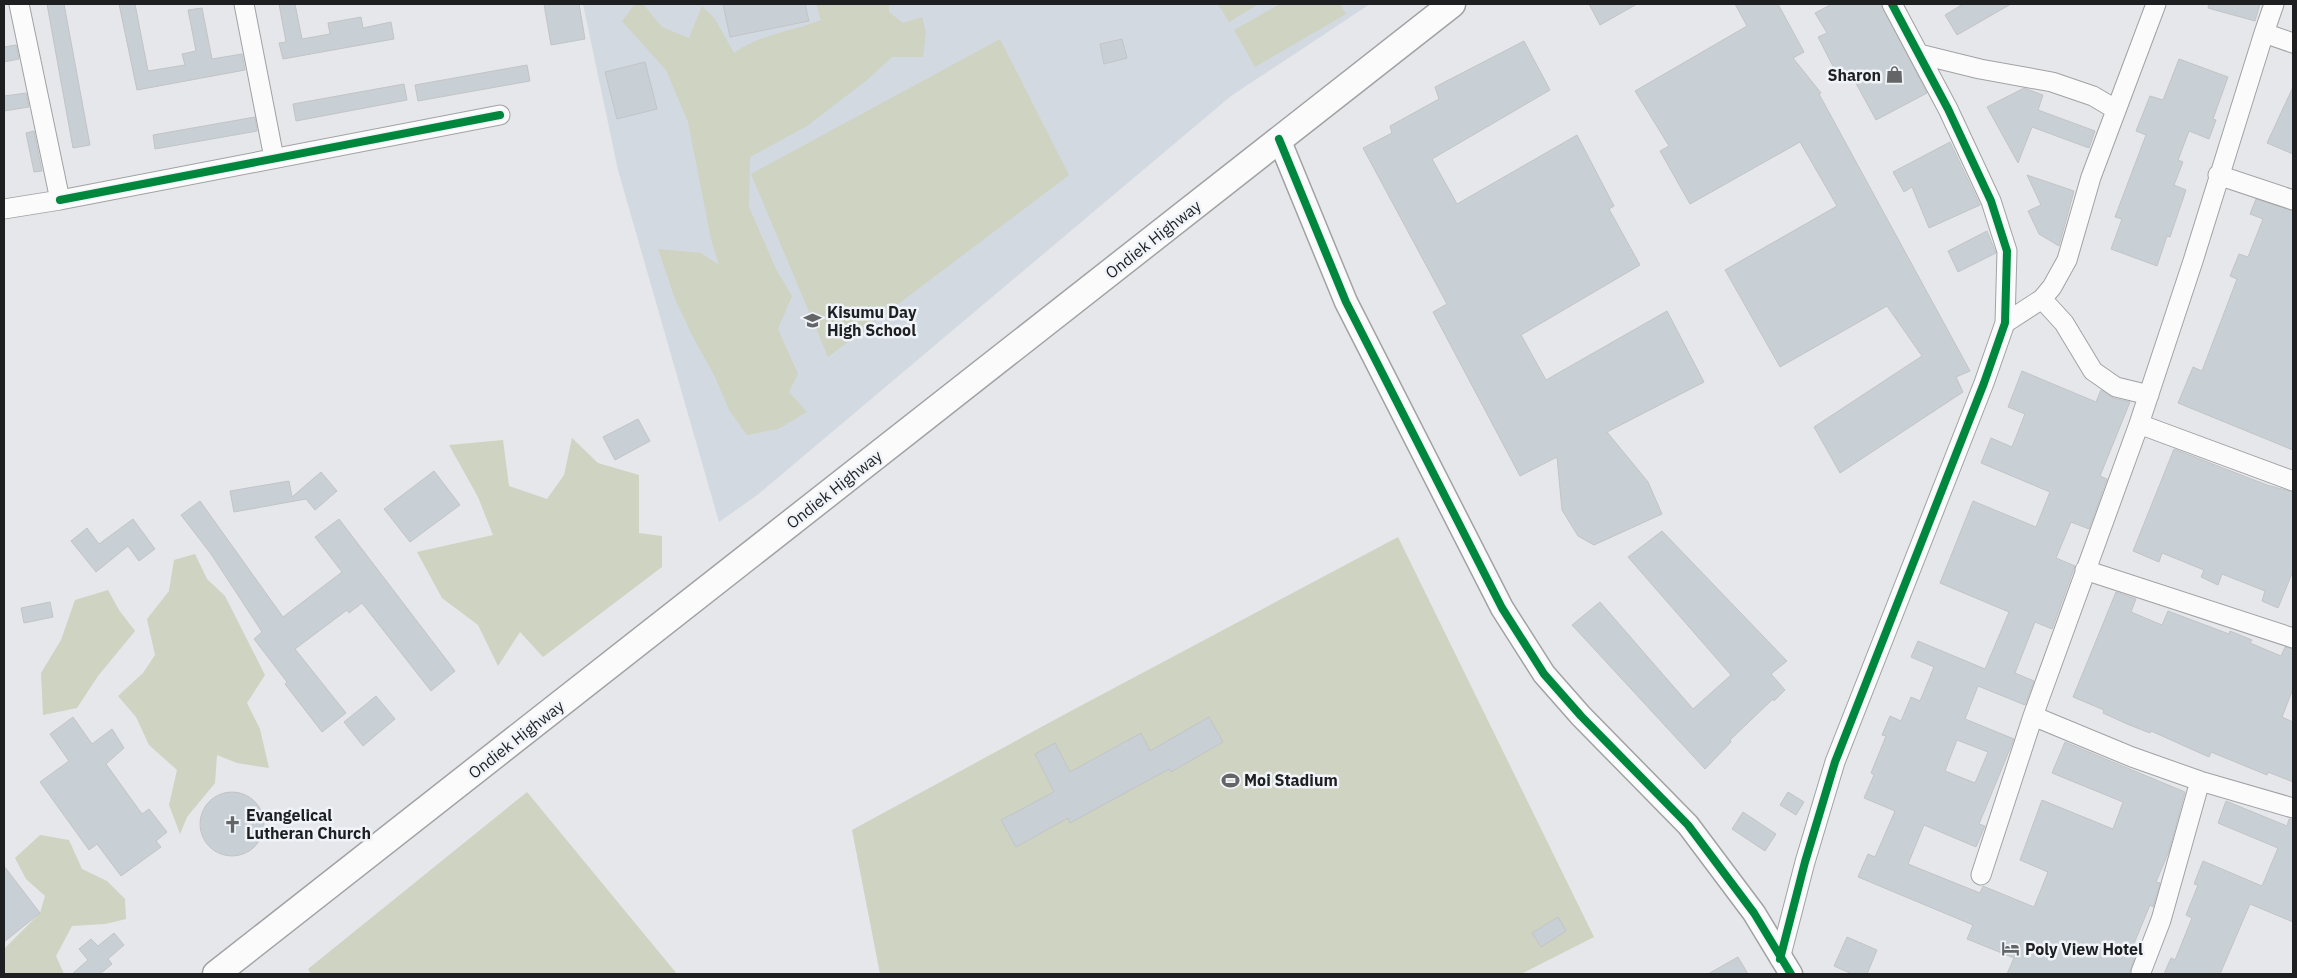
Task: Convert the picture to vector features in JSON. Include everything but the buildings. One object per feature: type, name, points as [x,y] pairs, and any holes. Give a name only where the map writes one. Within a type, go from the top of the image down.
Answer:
[{"type":"main road","name":"Ondiek Highway","points":[[216,974],[1452,4]]},
{"type":"street","points":[[19,4],[60,200]]},
{"type":"street","points":[[244,4],[274,158]]},
{"type":"street","points":[[1786,967],[1805,862],[1835,762],[1984,383],[2005,323],[2007,251],[1992,201],[1892,4]]},
{"type":"street","points":[[2005,323],[2042,298],[2052,287],[2066,260],[2091,177],[2156,4]]},
{"type":"street","points":[[1981,875],[2033,716],[2139,424],[2193,261],[2218,175],[2274,4]]},
{"type":"street","points":[[2264,33],[2293,43]]},
{"type":"street","points":[[1919,54],[1980,69],[2052,82],[2093,96],[2115,109]]},
{"type":"street","points":[[4,208],[60,200],[500,115]]},
{"type":"street","points":[[1279,139],[1346,302],[1502,608],[1544,674],[1581,716],[1688,825],[1754,914],[1786,967]]},
{"type":"street","points":[[2218,175],[2293,200]]},
{"type":"street","points":[[2042,298],[2064,323],[2093,371],[2116,387],[2148,395]]},
{"type":"street","points":[[2139,424],[2293,482]]},
{"type":"street","points":[[2085,570],[2293,638]]},
{"type":"street","points":[[2033,716],[2132,757],[2200,781],[2293,808]]},
{"type":"street","points":[[2141,972],[2161,920],[2200,781]]},
{"type":"shaded area","name":"Kisumu Day High School","points":[[583,4],[1370,4],[1231,96],[756,496],[719,522],[618,170]]},
{"type":"green space","points":[[635,4],[643,4],[662,27],[689,38],[702,6],[715,19],[734,53],[754,42],[821,20],[816,4],[889,4],[889,12],[903,23],[922,17],[926,32],[923,57],[892,57],[867,80],[807,126],[750,157],[749,207],[776,269],[792,296],[778,329],[798,374],[789,392],[807,412],[778,429],[747,435],[729,410],[715,377],[675,299],[658,249],[701,253],[719,265],[711,239],[688,122],[666,70],[622,21]]},
{"type":"green space","points":[[1218,4],[1259,4],[1229,22]]},
{"type":"green space","points":[[1280,4],[1340,4],[1346,14],[1255,67],[1234,30]]},
{"type":"green space","points":[[1000,39],[1069,175],[828,357],[751,174]]},
{"type":"green space","points":[[572,438],[598,463],[639,475],[639,533],[662,536],[662,567],[543,657],[520,632],[498,666],[478,625],[442,598],[417,552],[493,535],[478,497],[449,445],[503,440],[509,486],[547,499],[564,475]]},
{"type":"green space","name":"Moi Stadium","points":[[1398,537],[1594,937],[1521,974],[880,974],[852,830]]},
{"type":"green space","points":[[195,554],[207,579],[225,596],[265,675],[247,703],[260,729],[269,768],[237,763],[217,755],[215,783],[187,817],[180,834],[169,805],[177,770],[149,745],[136,717],[118,696],[143,673],[155,655],[147,619],[169,591],[174,560]]},
{"type":"green space","points":[[108,590],[119,610],[135,631],[98,676],[77,708],[43,715],[41,673],[61,640],[75,600]]},
{"type":"green space","points":[[527,792],[677,974],[311,974],[308,969]]},
{"type":"green space","points":[[40,835],[69,840],[82,869],[107,881],[125,899],[126,919],[105,924],[72,926],[56,956],[64,974],[4,974],[4,949],[40,913],[45,896],[26,879],[15,858]]},
{"type":"cycle path","points":[[1780,959],[1805,862],[1835,762],[1984,383],[2005,323],[2007,251],[1991,201],[1948,109],[1892,4]]},
{"type":"cycle path","points":[[60,200],[500,115]]},
{"type":"cycle path","points":[[1279,139],[1346,302],[1502,608],[1544,674],[1581,716],[1688,825],[1754,913],[1791,974]]},
{"type":"place","name":"Sharon","points":[[1895,75]]},
{"type":"place","name":"Kisumu Day High School","points":[[813,321]]},
{"type":"place","name":"Moi Stadium","points":[[1230,780]]},
{"type":"place","name":"Evangelical Lutheran Church","points":[[232,824]]},
{"type":"place","name":"Poly View Hotel","points":[[2011,949]]}]
